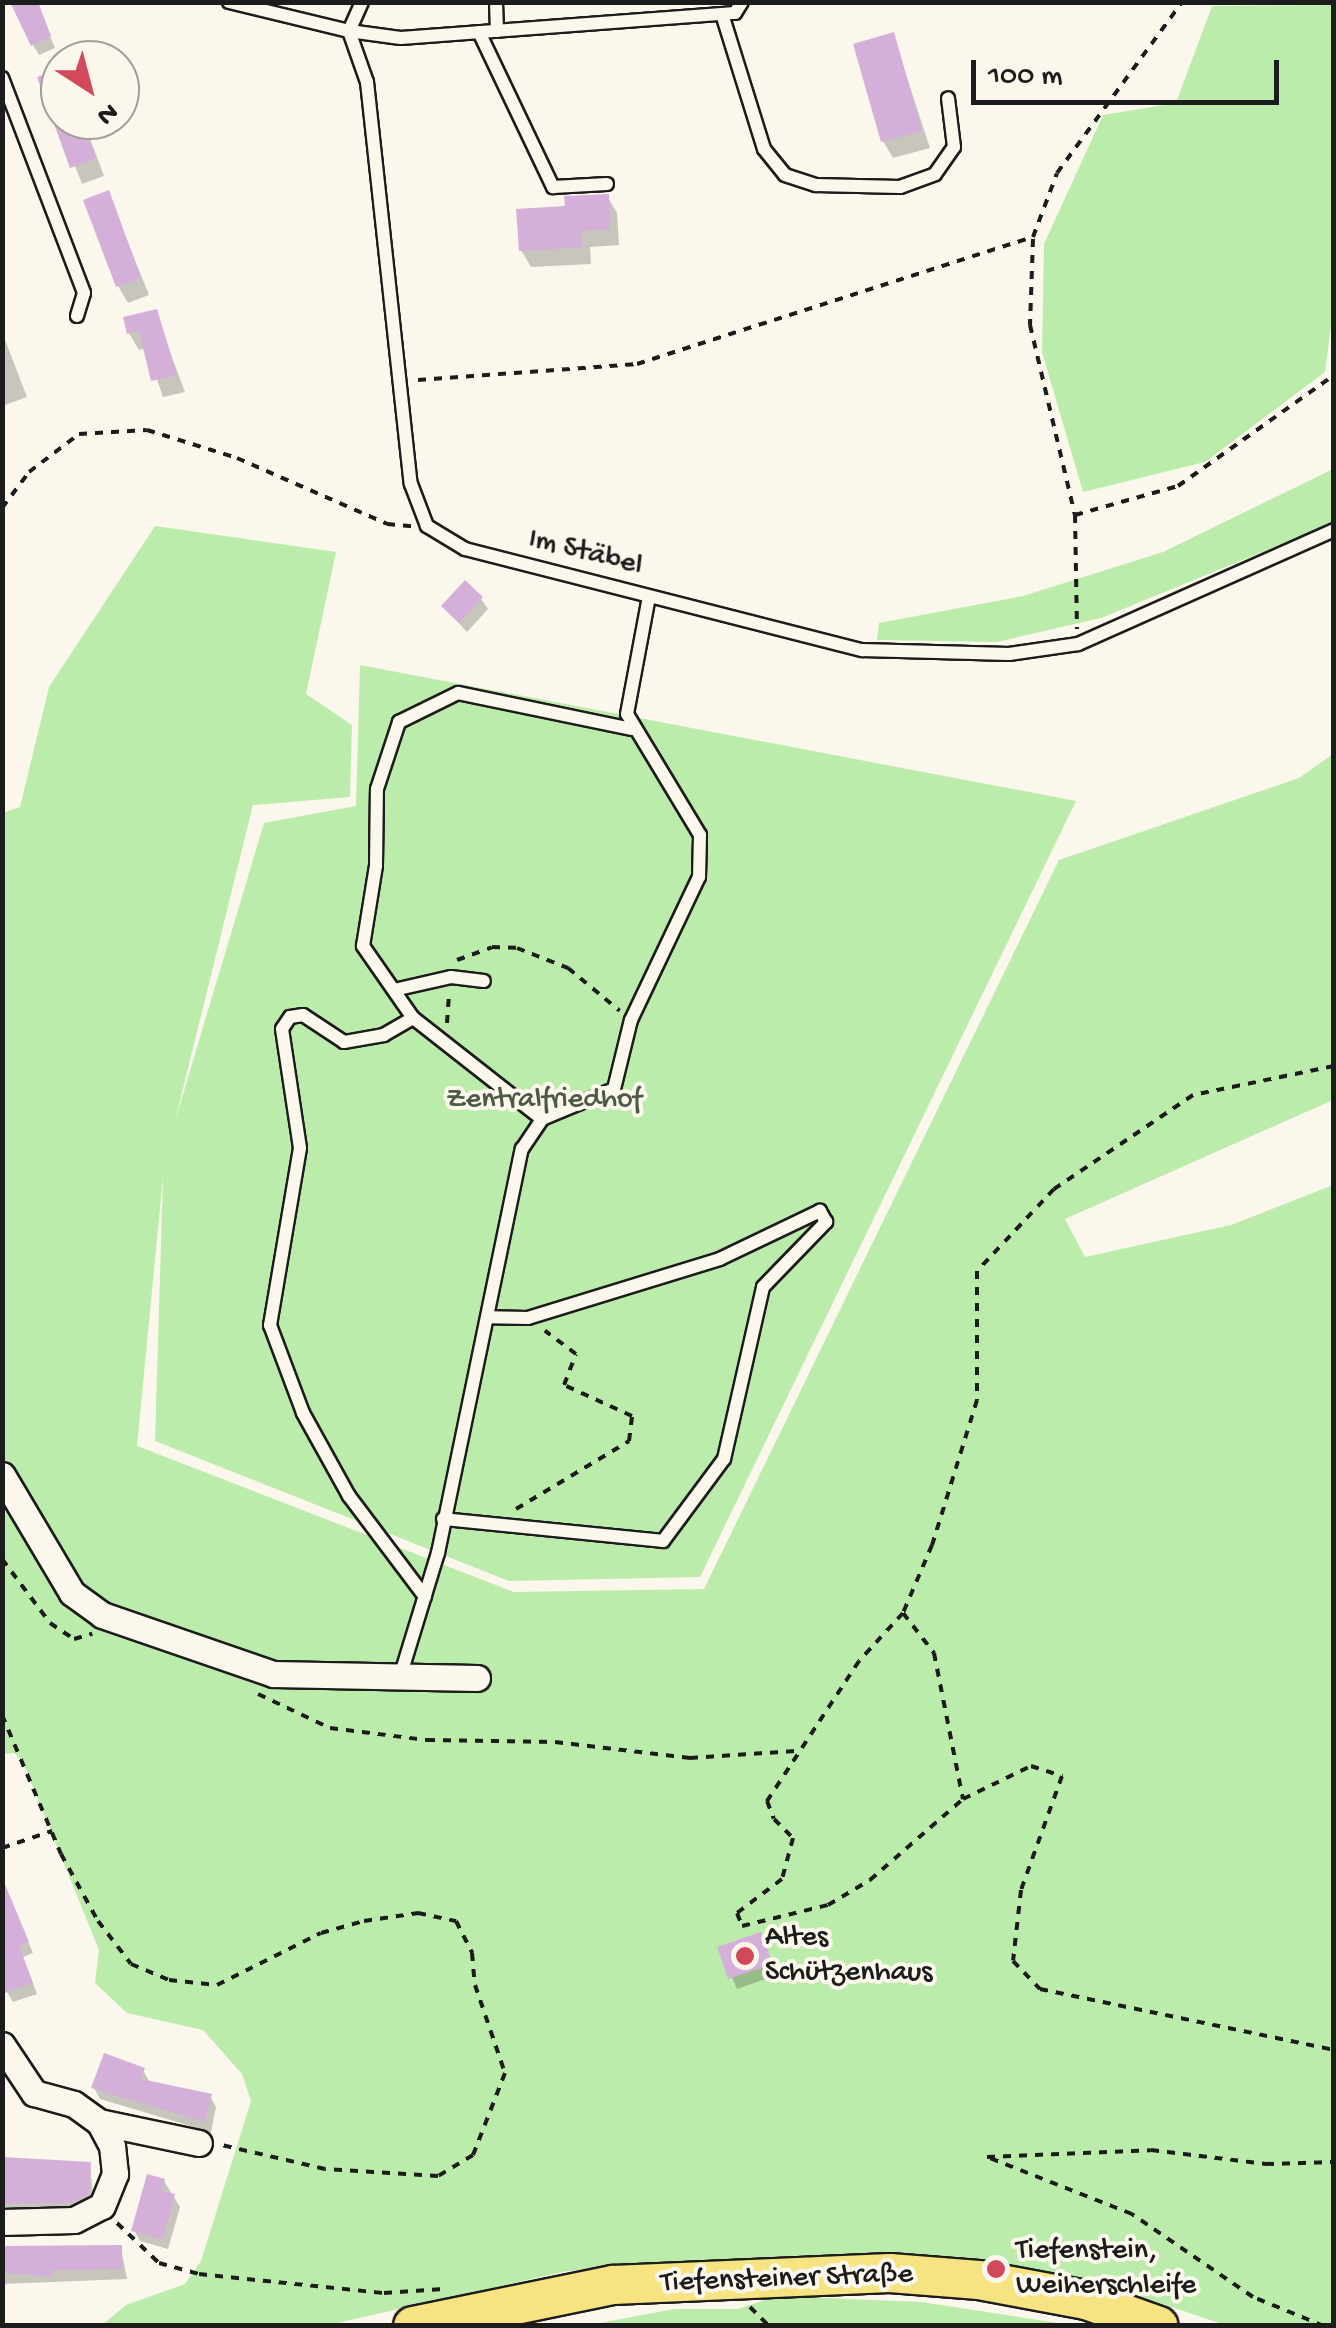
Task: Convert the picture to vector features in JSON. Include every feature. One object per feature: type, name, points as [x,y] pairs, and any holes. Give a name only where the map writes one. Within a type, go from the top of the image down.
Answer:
[{"type":"main road","name":"Tiefensteiner Straße","points":[[413,2326],[613,2285],[890,2273],[1068,2297],[1159,2326]]},
{"type":"street","points":[[2,1476],[72,1593],[102,1615],[273,1674],[477,1678]]},
{"type":"street","points":[[2,2044],[34,2093],[74,2104],[98,2122],[112,2146],[115,2174],[102,2206],[74,2220],[2,2222]]},
{"type":"street","points":[[98,2122],[200,2143]]},
{"type":"lane","points":[[229,2],[349,32],[400,38],[735,13],[742,2]]},
{"type":"lane","points":[[362,2],[349,32],[367,82],[411,484],[426,526]]},
{"type":"lane","points":[[496,2],[497,31]]},
{"type":"lane","points":[[722,14],[764,150],[785,176],[816,185],[900,187],[936,174],[954,147],[948,98]]},
{"type":"lane","points":[[478,32],[554,187],[607,184]]},
{"type":"lane","points":[[2,78],[84,293],[78,316]]},
{"type":"lane","name":"Im Stäbel","points":[[426,526],[465,549],[862,650],[1009,654],[1078,644],[1334,530]]},
{"type":"lane","points":[[400,1676],[443,1519],[522,1149],[542,1119],[614,1089],[632,1020],[700,878],[700,835],[632,729],[627,714],[649,596]]},
{"type":"lane","points":[[542,1119],[413,1018],[363,946],[376,866],[376,789],[399,722],[458,693],[632,729]]},
{"type":"lane","points":[[394,990],[450,977],[484,981]]},
{"type":"lane","points":[[413,1018],[384,1034],[344,1042],[303,1015],[290,1017],[282,1029],[300,1148],[270,1326],[303,1413],[349,1496],[424,1597]]},
{"type":"lane","points":[[443,1519],[662,1541],[724,1459],[763,1288],[826,1222],[820,1210],[720,1259],[528,1318],[489,1317]]},
{"type":"path","points":[[1078,644],[1075,515],[1030,325],[1033,237],[1057,173],[1182,2]]},
{"type":"path","points":[[400,382],[637,364],[1033,237]]},
{"type":"path","points":[[1075,515],[1178,486],[1334,374]]},
{"type":"path","points":[[2,508],[29,472],[79,434],[148,430],[237,458],[387,524],[426,526]]},
{"type":"path","points":[[445,1044],[450,977],[458,957],[517,948],[568,968],[632,1020]]},
{"type":"path","points":[[1334,1066],[1193,1096],[1054,1189],[977,1271],[977,1400],[958,1472],[904,1612],[859,1661],[767,1800],[792,1838],[782,1879],[737,1913],[742,1926],[842,1897],[964,1799],[1031,1766],[1062,1776],[1021,1890],[1013,1961],[1040,1988],[1334,2050]]},
{"type":"path","points":[[505,1526],[522,1501],[629,1440],[632,1416],[564,1385],[576,1354],[528,1318]]},
{"type":"path","points":[[2,1558],[50,1623],[74,1640],[100,1632],[102,1615]]},
{"type":"path","points":[[904,1612],[934,1654],[964,1799]]},
{"type":"path","points":[[255,1691],[330,1728],[427,1740],[555,1742],[690,1758],[796,1751]]},
{"type":"path","points":[[2,1716],[52,1831],[109,1936],[132,1964],[169,1980],[217,1985],[321,1934],[418,1913],[456,1921],[472,1953],[475,1984],[505,2073],[474,2155],[438,2176],[325,2168],[200,2143]]},
{"type":"path","points":[[2,1848],[52,1831]]},
{"type":"path","points":[[1324,2326],[1253,2297],[1132,2214],[987,2157],[1150,2150],[1266,2164],[1334,2162]]},
{"type":"path","points":[[102,2206],[159,2263],[200,2274],[384,2293],[442,2288],[490,2308]]},
{"type":"green space","points":[[1333,5],[1334,303],[1325,372],[1205,462],[1083,492],[1042,352],[1044,244],[1103,115],[1176,103],[1212,6]]},
{"type":"green space","points":[[1333,469],[1333,523],[1101,618],[997,642],[877,640],[879,623],[1023,596],[1163,552]]},
{"type":"green space","name":"Zentralfriedhof","points":[[155,526],[336,552],[306,694],[352,725],[350,797],[253,805],[175,1121],[264,823],[356,806],[360,665],[1076,801],[700,1577],[509,1581],[155,1441],[163,1177],[137,1446],[514,1592],[704,1589],[1059,860],[1299,778],[1333,754],[1333,1100],[1065,1219],[1085,1257],[1231,1225],[1333,1185],[1333,2325],[1225,2325],[1142,2297],[1011,2266],[803,2255],[567,2271],[328,2325],[102,2325],[126,2305],[185,2284],[201,2261],[251,2101],[242,2074],[203,2030],[127,2013],[95,1983],[99,1950],[26,1770],[15,1753],[3,1754],[2,813],[20,807],[49,687]]},
{"type":"green space","points":[[777,2296],[921,2302],[1071,2325],[584,2326],[674,2309],[738,2309]]},
{"type":"building","points":[[10,2],[38,2],[51,36],[31,46]]},
{"type":"building","points":[[894,32],[922,131],[881,142],[853,44]]},
{"type":"building","points":[[60,140],[89,140],[96,159],[70,168]]},
{"type":"building","points":[[109,190],[141,278],[116,287],[83,200]]},
{"type":"building","points":[[609,194],[610,229],[582,231],[583,247],[519,251],[516,209],[565,206],[564,196]]},
{"type":"building","points":[[157,309],[177,375],[151,381],[139,331],[127,334],[123,317]]},
{"type":"building","points":[[465,580],[483,597],[459,623],[441,606]]},
{"type":"building","points":[[2,1877],[29,1942],[19,1946],[33,1983],[2,1994]]},
{"type":"building","name":"Altes Schützenhaus","points":[[761,1932],[773,1964],[728,1979],[717,1947]]},
{"type":"building","points":[[104,2053],[145,2068],[141,2079],[212,2094],[205,2122],[91,2088]]},
{"type":"building","points":[[2,2157],[91,2162],[89,2194],[71,2203],[2,2204]]},
{"type":"building","points":[[147,2174],[165,2179],[162,2191],[175,2194],[163,2239],[131,2231]]},
{"type":"building","points":[[122,2245],[122,2269],[51,2270],[51,2277],[2,2272],[2,2246]]},
{"type":"place","name":"Altes Schützenhaus","points":[[745,1956]]},
{"type":"place","name":"Tiefenstein, Weiherschleife","points":[[996,2269]]}]
